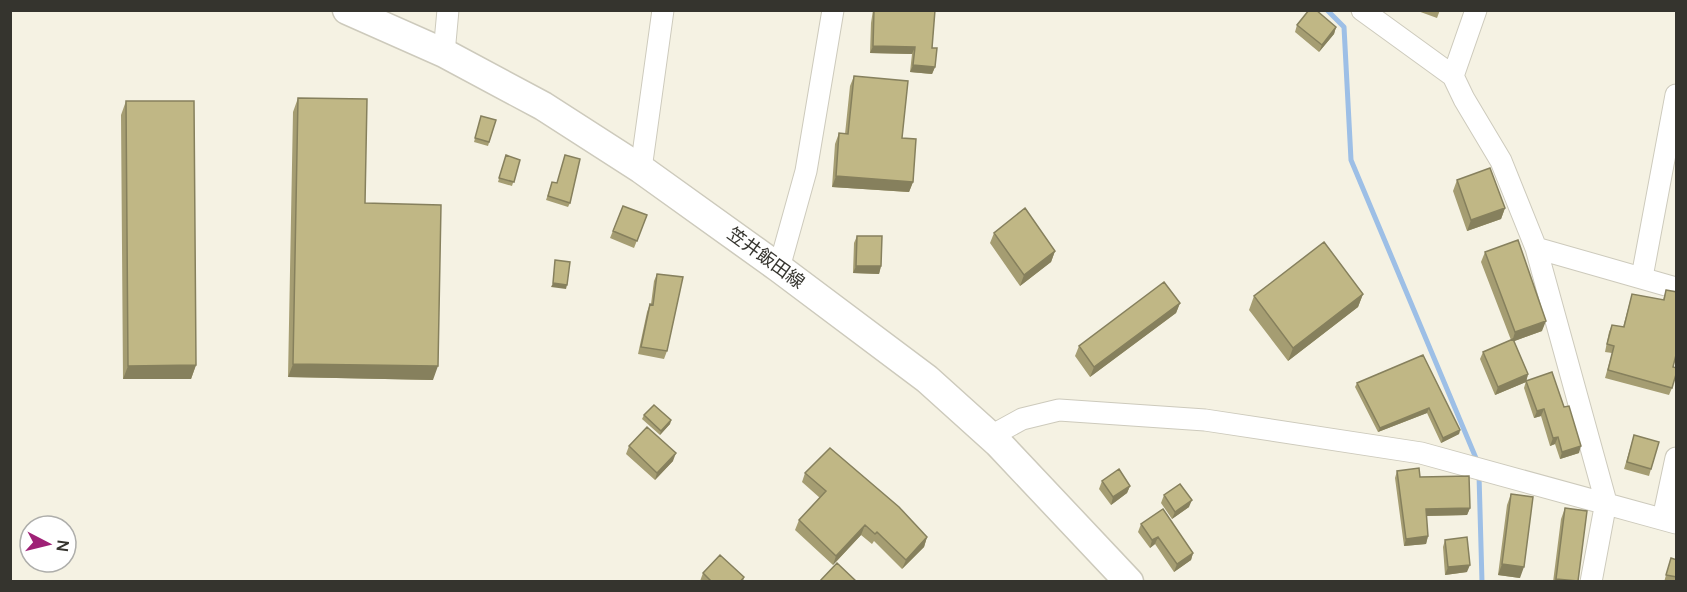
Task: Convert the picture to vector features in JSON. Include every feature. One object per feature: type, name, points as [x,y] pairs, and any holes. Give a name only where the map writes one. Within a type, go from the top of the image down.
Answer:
[{"type":"main road","name":"笠井飯田線","points":[[347,10],[444,53],[543,106],[641,169],[779,268],[927,379],[991,436],[1054,499],[1129,582]]},
{"type":"street","points":[[444,53],[448,10]]},
{"type":"street","points":[[641,169],[663,10]]},
{"type":"street","points":[[779,268],[806,171],[833,10]]},
{"type":"street","points":[[1362,10],[1453,76],[1501,161],[1536,248],[1606,502],[1591,582]]},
{"type":"street","points":[[1453,76],[1476,10]]},
{"type":"street","points":[[1642,277],[1676,97]]},
{"type":"street","points":[[1536,248],[1677,288]]},
{"type":"street","points":[[991,436],[1022,419],[1059,411],[1122,412],[1204,420],[1421,453],[1670,521],[1677,458]]},
{"type":"building","points":[[874,10],[935,10],[932,48],[937,48],[935,67],[913,65],[915,47],[873,46]]},
{"type":"building","points":[[1309,10],[1316,10],[1336,27],[1322,45],[1297,25]]},
{"type":"building","points":[[854,76],[908,81],[902,138],[916,139],[913,182],[836,176],[839,133],[848,134]]},
{"type":"building","points":[[298,98],[367,99],[365,203],[441,205],[438,366],[293,364]]},
{"type":"building","points":[[126,101],[194,101],[196,365],[128,366]]},
{"type":"building","points":[[481,116],[496,120],[489,142],[475,138]]},
{"type":"building","points":[[506,155],[520,160],[514,182],[499,178]]},
{"type":"building","points":[[565,155],[580,159],[570,203],[548,196],[552,182],[557,183]]},
{"type":"building","points":[[1490,168],[1505,208],[1471,220],[1457,180]]},
{"type":"building","points":[[623,206],[647,215],[637,241],[613,231]]},
{"type":"building","points":[[1025,208],[1055,251],[1024,275],[994,233]]},
{"type":"building","points":[[857,236],[882,236],[881,266],[856,266]]},
{"type":"building","points":[[1518,240],[1546,321],[1515,332],[1485,252]]},
{"type":"building","points":[[1324,242],[1363,294],[1293,348],[1254,296]]},
{"type":"building","points":[[555,260],[570,262],[567,285],[553,283]]},
{"type":"building","points":[[657,274],[683,277],[667,351],[641,347],[650,304],[653,305]]},
{"type":"building","points":[[1164,282],[1180,303],[1094,367],[1079,346]]},
{"type":"building","points":[[1666,290],[1677,292],[1677,351],[1673,367],[1677,368],[1677,371],[1672,388],[1608,370],[1614,346],[1607,344],[1612,325],[1624,327],[1632,294],[1664,300]]},
{"type":"building","points":[[1513,339],[1528,374],[1498,387],[1483,352]]},
{"type":"building","points":[[1423,355],[1460,430],[1443,438],[1429,408],[1380,428],[1357,383]]},
{"type":"building","points":[[1552,372],[1564,407],[1569,406],[1581,446],[1562,452],[1558,437],[1553,438],[1544,409],[1537,411],[1526,381]]},
{"type":"building","points":[[654,405],[671,420],[661,431],[644,415]]},
{"type":"building","points":[[647,427],[676,453],[657,473],[629,446]]},
{"type":"building","points":[[1634,435],[1659,442],[1651,469],[1627,462]]},
{"type":"building","points":[[830,448],[899,507],[927,537],[906,560],[877,532],[875,534],[865,525],[836,556],[799,520],[826,491],[805,473]]},
{"type":"building","points":[[1419,468],[1420,477],[1469,476],[1470,508],[1426,509],[1428,536],[1406,539],[1397,471]]},
{"type":"building","points":[[1119,469],[1130,486],[1113,497],[1102,481]]},
{"type":"building","points":[[1180,484],[1192,500],[1175,512],[1164,495]]},
{"type":"building","points":[[1511,494],[1533,497],[1524,567],[1502,564]]},
{"type":"building","points":[[1565,508],[1587,511],[1578,581],[1556,579]]},
{"type":"building","points":[[1163,509],[1193,553],[1177,564],[1158,537],[1152,540],[1141,524]]},
{"type":"building","points":[[1467,537],[1470,565],[1448,567],[1445,540]]},
{"type":"building","points":[[720,555],[744,577],[740,582],[712,582],[703,573]]},
{"type":"building","points":[[1671,558],[1677,560],[1677,577],[1666,575]]},
{"type":"building","points":[[837,563],[857,582],[819,582]]},
{"type":"waterway","points":[[1327,10],[1344,27],[1351,160],[1478,463]]},
{"type":"waterway","points":[[1479,475],[1482,582]]}]
